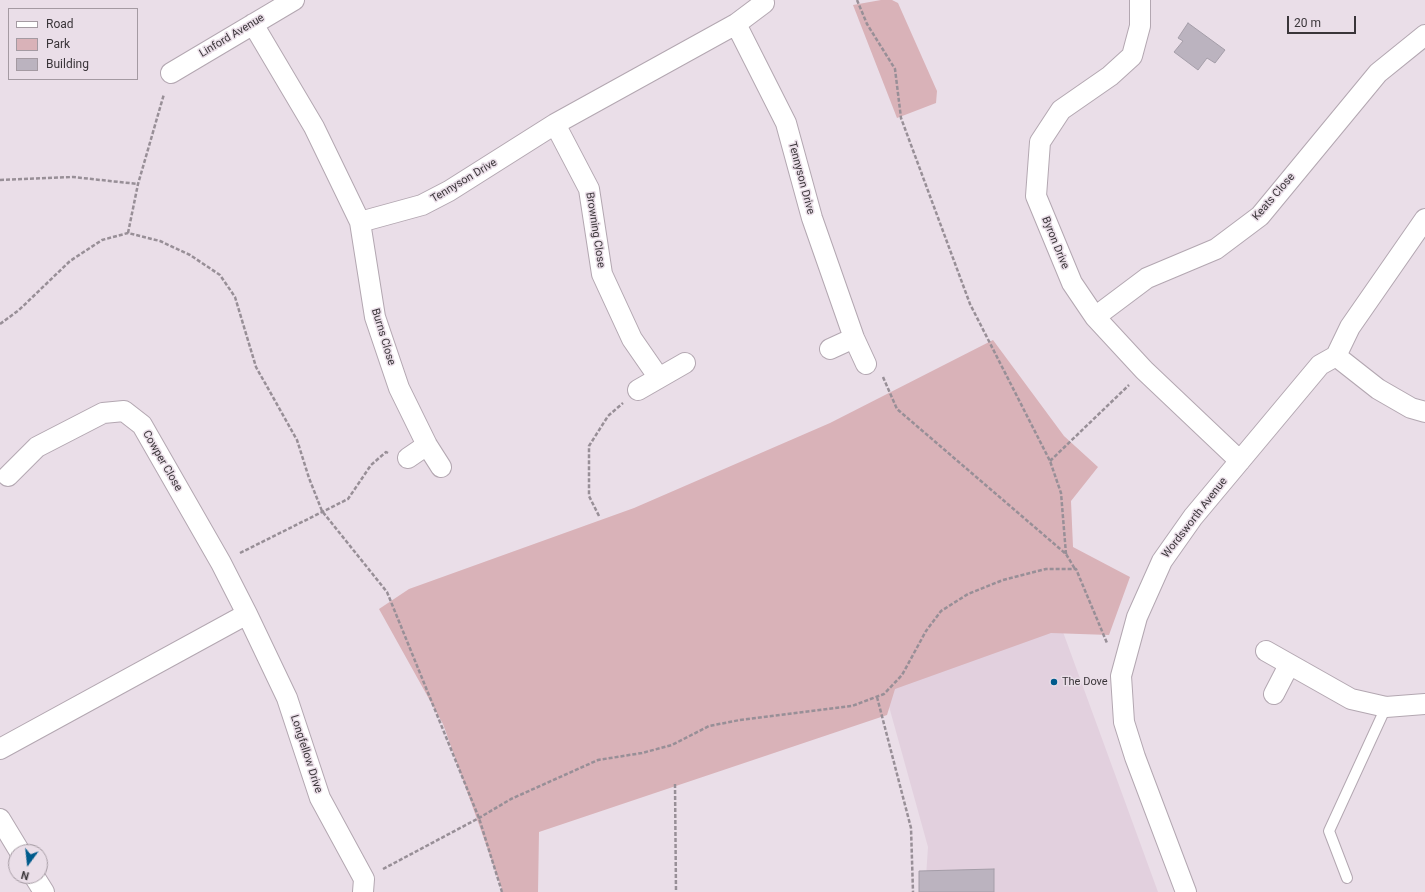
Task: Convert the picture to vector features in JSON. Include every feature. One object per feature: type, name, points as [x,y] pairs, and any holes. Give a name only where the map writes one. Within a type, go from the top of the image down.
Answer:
[{"type":"street","name":"Linford Avenue","points":[[170,73],[294,0]]},
{"type":"street","name":"Byron Drive","points":[[1140,0],[1140,26],[1132,56],[1110,76],[1061,110],[1040,142],[1036,196],[1072,283],[1095,317],[1144,370],[1240,461]]},
{"type":"street","name":"Tennyson Drive","points":[[360,222],[422,206],[449,192],[555,124],[736,24],[764,3]]},
{"type":"street","points":[[253,24],[314,127],[360,222]]},
{"type":"street","name":"Tennyson Drive","points":[[736,24],[786,123],[812,218],[854,338],[866,364]]},
{"type":"street","name":"Keats Close","points":[[1095,317],[1148,278],[1216,249],[1260,216],[1378,73],[1424,37]]},
{"type":"street","name":"Browning Close","points":[[555,124],[589,188],[602,274],[632,339],[659,378]]},
{"type":"street","points":[[1425,219],[1350,327],[1336,356],[1378,389],[1411,408],[1425,412]]},
{"type":"street","name":"Burns Close","points":[[360,222],[375,317],[399,388],[427,445],[441,467]]},
{"type":"street","points":[[830,349],[854,338]]},
{"type":"street","name":"Wordsworth Avenue","points":[[1186,892],[1135,757],[1124,722],[1121,676],[1137,617],[1162,561],[1193,517],[1320,366],[1336,356]]},
{"type":"street","points":[[638,390],[685,363]]},
{"type":"street","name":"Cowper Close","points":[[8,476],[37,447],[103,413],[124,411],[142,425],[247,614]]},
{"type":"street","points":[[408,458],[427,445]]},
{"type":"street","points":[[0,749],[247,614]]},
{"type":"street","name":"Longfellow Drive","points":[[247,614],[287,698],[320,798],[363,886]]},
{"type":"street","points":[[1266,651],[1351,699],[1386,707],[1425,704]]},
{"type":"street","points":[[1274,694],[1289,665]]},
{"type":"street","points":[[0,819],[15,844]]},
{"type":"lane","points":[[1347,878],[1329,831],[1386,707]]},
{"type":"path","points":[[857,0],[867,24],[895,69],[901,118],[970,304],[1050,461],[1061,493],[1066,554]]},
{"type":"path","points":[[128,233],[138,184],[170,73]]},
{"type":"path","points":[[0,180],[73,177],[138,184]]},
{"type":"path","points":[[0,324],[19,310],[70,261],[102,240],[128,233],[160,242],[190,256],[220,276],[236,297],[256,367],[297,440],[309,478],[322,511],[386,592],[479,818],[502,892]]},
{"type":"path","points":[[866,364],[881,370],[897,409],[1066,554],[1076,569],[1121,676]]},
{"type":"path","points":[[1050,461],[1144,370]]},
{"type":"path","points":[[599,516],[589,496],[589,446],[608,416],[638,390]]},
{"type":"path","points":[[220,563],[348,499],[371,465],[386,452],[408,458]]},
{"type":"path","points":[[363,886],[511,799],[598,760],[672,745],[708,726],[740,720],[852,706],[884,694],[902,675],[926,632],[941,611],[968,594],[1003,580],[1046,569],[1076,569]]},
{"type":"path","points":[[877,697],[911,828],[913,892]]},
{"type":"path","points":[[675,784],[676,892]]},
{"type":"shaded area","points":[[1059,621],[1158,892],[925,892],[928,847],[885,692]]},
{"type":"green space","points":[[881,0],[892,0],[898,3],[937,91],[936,103],[897,118],[853,5]]},
{"type":"green space","points":[[993,340],[1064,436],[1098,467],[1071,501],[1073,547],[1130,577],[1109,635],[1051,633],[895,689],[887,715],[539,832],[538,892],[503,892],[443,724],[379,609],[409,589],[634,508],[830,423]]},
{"type":"building","points":[[1188,23],[1225,50],[1215,63],[1207,58],[1198,70],[1174,52],[1183,41],[1178,38]]},
{"type":"building","points":[[994,869],[994,892],[919,892],[919,871]]},
{"type":"place","name":"The Dove","points":[[1054,682]]}]
